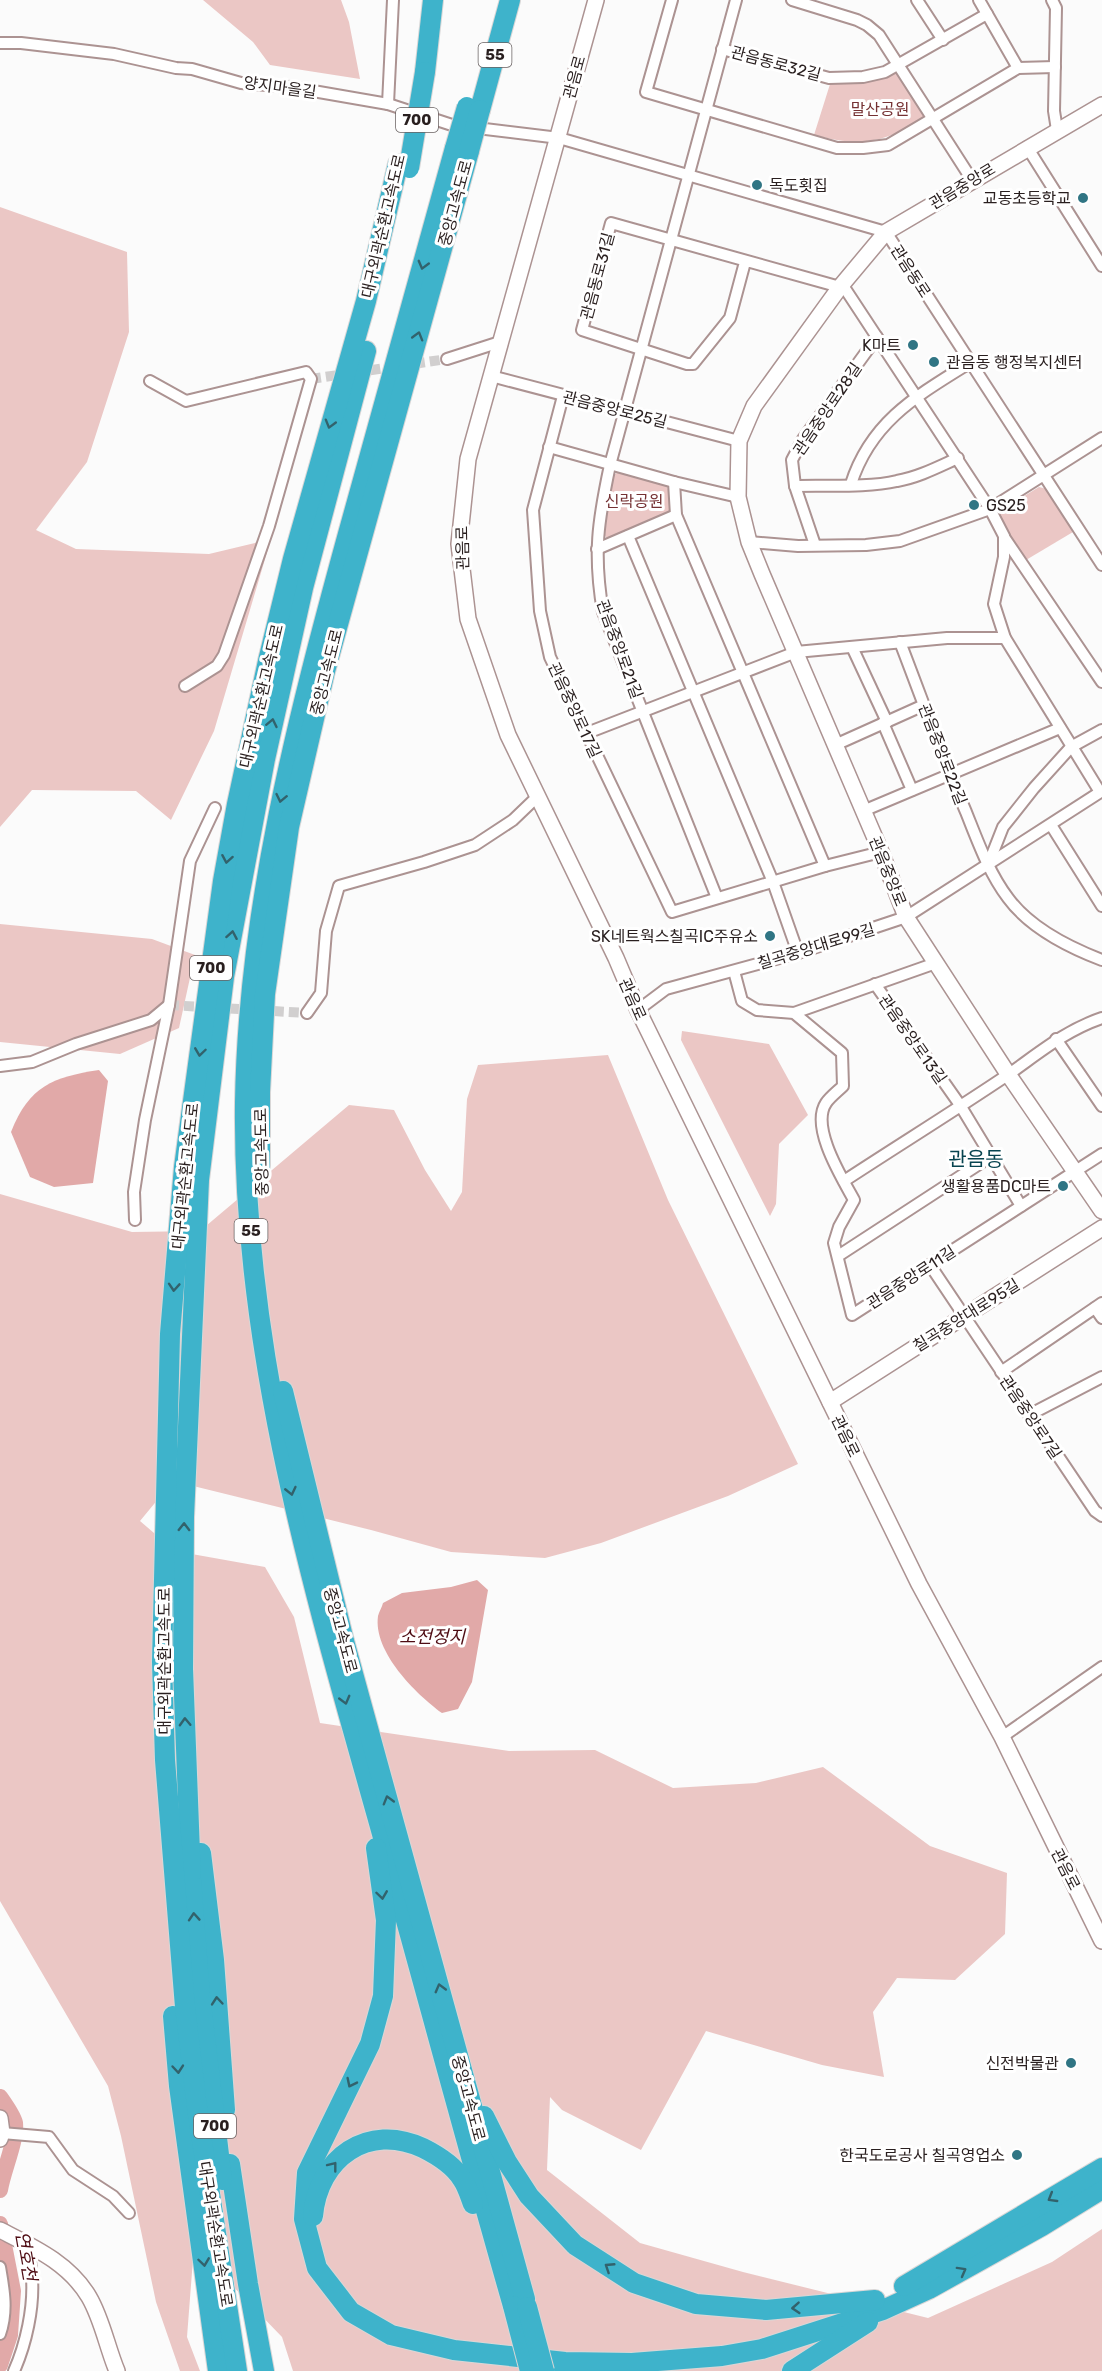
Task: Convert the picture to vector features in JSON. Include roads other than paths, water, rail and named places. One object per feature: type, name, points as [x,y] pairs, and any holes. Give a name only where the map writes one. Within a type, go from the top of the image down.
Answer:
[{"type":"highway","name":"대구외곽순환고속도로","points":[[418,70],[420,0]]},
{"type":"highway","name":"대구외곽순환고속도로","points":[[250,2371],[223,2192],[203,2035],[191,1879],[183,1669],[184,1517],[199,1180],[224,977],[265,759],[329,484],[368,341],[404,166],[418,70],[434,0]]},
{"type":"highway","name":"중앙고속도로","points":[[496,0],[473,108],[337,627],[289,827],[265,994],[260,1103],[260,1167],[267,1281],[283,1392],[341,1630],[446,2013],[530,2371]]},
{"type":"highway","name":"중앙고속도로","points":[[473,108],[510,0]]},
{"type":"highway","name":"중앙고속도로","points":[[462,149],[312,666],[275,824],[252,989],[246,1092],[248,1192],[256,1295],[270,1395],[301,1533],[514,2307],[544,2371]]},
{"type":"highway","name":"대구외곽순환고속도로","points":[[237,2371],[187,2027],[174,1887],[163,1717],[163,1587],[170,1334],[184,1167],[223,881],[268,661],[307,505],[404,166]]},
{"type":"highway","points":[[163,1717],[160,1739],[160,1783],[175,2043],[218,2371]]},
{"type":"highway","points":[[186,1749],[208,1905],[234,2196],[264,2371]]},
{"type":"highway","points":[[366,1774],[386,1920],[383,1996],[370,2044],[307,2173],[304,2219],[317,2268],[351,2312],[391,2335],[454,2350],[565,2362],[632,2362],[722,2356],[762,2349],[879,2305],[1102,2168]]},
{"type":"highway","points":[[446,2013],[488,2127],[507,2162],[529,2196],[575,2245],[634,2283],[696,2304],[766,2310],[879,2305]]},
{"type":"highway","points":[[521,2371],[514,2307],[462,2178],[437,2155],[407,2141],[377,2139],[346,2150],[324,2178],[312,2215],[324,2263],[358,2304],[391,2324],[452,2341],[566,2349],[632,2351],[715,2347],[761,2339],[879,2305],[929,2289],[1102,2189]]},
{"type":"highway","points":[[792,2371],[859,2329],[879,2305]]},
{"type":"main road","name":"관음로","points":[[596,0],[468,459],[459,544],[471,629],[508,735],[611,948],[638,1010],[919,1584],[1002,1737],[1102,1941]]},
{"type":"main road","name":"관음중앙로","points":[[1102,105],[1026,147],[886,232],[841,286],[754,406],[739,441],[738,497],[749,542],[881,852],[906,917],[1008,1074],[1102,1211]]},
{"type":"main road","name":"칠곡중앙대로95길","points":[[830,1402],[1102,1228]]},
{"type":"main road","points":[[5,2233],[50,2257],[73,2276],[89,2298],[117,2371]]},
{"type":"street","points":[[388,104],[393,0]]},
{"type":"street","points":[[672,0],[645,92],[707,108],[837,148],[888,145],[1018,68],[1055,68]]},
{"type":"street","name":"관음동로32길","points":[[689,176],[736,0]]},
{"type":"street","points":[[792,0],[841,14],[867,25],[879,35],[972,180]]},
{"type":"street","points":[[916,0],[943,40]]},
{"type":"street","points":[[979,0],[1018,68]]},
{"type":"street","points":[[1052,0],[1056,8],[1054,111],[1057,130]]},
{"type":"street","name":"관음동로32길","points":[[722,49],[829,78],[863,77],[885,72],[987,14]]},
{"type":"street","name":"양지마을길","points":[[0,43],[21,43],[114,54],[176,68],[192,69],[241,83],[290,87],[388,104],[452,125],[559,138]]},
{"type":"street","name":"관음동로","points":[[559,138],[886,232],[1102,565]]},
{"type":"street","points":[[1026,147],[1102,266]]},
{"type":"street","points":[[625,411],[689,176]]},
{"type":"street","name":"관음동로31길","points":[[670,240],[611,223],[582,330],[687,364],[693,363],[730,318],[746,262]]},
{"type":"street","points":[[670,240],[841,286],[918,396],[990,508],[1004,536],[1102,682]]},
{"type":"street","name":"관음중앙로28길","points":[[815,546],[795,486],[792,460],[803,439],[877,337]]},
{"type":"street","points":[[447,359],[500,342]]},
{"type":"street","points":[[851,484],[861,458],[894,413],[971,362]]},
{"type":"street","points":[[150,381],[186,401],[306,372],[311,379],[269,525],[224,655],[217,666],[185,686]]},
{"type":"street","name":"관음중앙로25길","points":[[491,376],[739,441]]},
{"type":"street","name":"관음중앙로17길","points":[[563,396],[533,510],[540,611],[550,657],[672,912],[825,866],[881,852]]},
{"type":"street","name":"관음중앙로21길","points":[[625,411],[610,465],[598,522],[597,576],[603,612],[642,710]]},
{"type":"street","points":[[749,542],[815,546],[866,545],[900,541],[990,508],[1046,476],[1102,438]]},
{"type":"street","points":[[549,447],[674,482],[738,497]]},
{"type":"street","points":[[795,486],[898,481],[958,458]]},
{"type":"street","points":[[674,482],[676,515],[825,866]]},
{"type":"street","points":[[597,549],[676,515]]},
{"type":"street","points":[[628,536],[773,882],[798,953]]},
{"type":"street","points":[[1004,536],[1004,557],[994,604],[1005,638],[1101,792]]},
{"type":"street","points":[[796,652],[946,638],[1005,638]]},
{"type":"street","name":"관음중앙로22길","points":[[900,642],[950,775],[988,865]]},
{"type":"street","points":[[852,647],[912,790]]},
{"type":"street","name":"관음중앙로21길","points":[[586,733],[796,652]]},
{"type":"street","points":[[835,745],[924,705]]},
{"type":"street","points":[[642,710],[717,898]]},
{"type":"street","points":[[863,811],[1060,728]]},
{"type":"street","points":[[1102,730],[1071,747],[1034,788],[1003,827],[988,865],[1008,898],[1022,914],[1054,939],[1102,960]]},
{"type":"street","name":"칠곡중앙대로99길","points":[[638,1010],[666,989],[798,953],[906,917],[1101,792]]},
{"type":"street","points":[[307,1013],[321,993],[326,931],[339,886],[475,845],[513,819],[538,796]]},
{"type":"street","points":[[135,1220],[134,1192],[145,1120],[169,1005],[190,861],[215,808]]},
{"type":"street","points":[[1051,825],[1102,906]]},
{"type":"street","points":[[875,984],[936,963]]},
{"type":"street","points":[[734,971],[741,1001],[757,1010],[794,1013]]},
{"type":"street","name":"관음중앙로13길","points":[[794,1013],[875,984],[960,1105]]},
{"type":"street","points":[[0,1066],[32,1062],[76,1044],[151,1020],[169,1005]]},
{"type":"street","name":"관음중앙로11길","points":[[794,1013],[842,1053],[843,1086],[825,1104],[823,1113],[824,1137],[854,1200],[839,1227],[834,1243],[852,1315],[1102,1154]]},
{"type":"street","points":[[844,1181],[1008,1074],[1056,1039],[1083,1024],[1102,1018]]},
{"type":"street","points":[[1056,1039],[1102,1107]]},
{"type":"street","points":[[960,1105],[1021,1206]]},
{"type":"street","points":[[838,1256],[990,1157]]},
{"type":"street","name":"관음중앙로7길","points":[[930,1265],[1029,1415],[1095,1511],[1102,1516]]},
{"type":"street","points":[[1001,1372],[1098,1306],[1102,1318]]},
{"type":"street","points":[[1029,1415],[1102,1377]]},
{"type":"street","points":[[1002,1737],[1102,1667]]},
{"type":"street","points":[[2,2131],[49,2137],[73,2170],[113,2196],[129,2213]]},
{"type":"street","points":[[14,2371],[19,2360],[31,2301],[32,2280],[28,2245]]},
{"type":"street","points":[[0,2267],[5,2306],[5,2319],[0,2334]]},
{"type":"water","points":[[99,1070],[108,1081],[93,1183],[54,1187],[30,1177],[11,1132],[18,1116],[26,1104],[44,1086],[68,1076]]},
{"type":"water","name":"소전정지","points":[[477,1580],[488,1590],[472,1682],[458,1709],[442,1713],[420,1695],[389,1658],[378,1630],[378,1616],[383,1603],[402,1593],[451,1587]]},
{"type":"waterway","name":"연호천","points":[[0,2097],[15,2123],[12,2147],[0,2190]]},
{"type":"waterway","name":"연호천","points":[[0,2224],[13,2291],[10,2335],[0,2365]]},
{"type":"tunnel","points":[[311,379],[447,359]]},
{"type":"tunnel","points":[[169,1005],[307,1013]]},
{"type":"place","name":"독도횟집","points":[[757,185]]},
{"type":"place","name":"교동초등학교","points":[[1083,198]]},
{"type":"place","name":"K마트","points":[[913,345]]},
{"type":"place","name":"관음동 행정복지센터","points":[[934,362]]},
{"type":"place","name":"GS25","points":[[974,505]]},
{"type":"place","name":"SK네트웍스칠곡IC주유소","points":[[770,936]]},
{"type":"place","name":"생활용품DC마트","points":[[1063,1186]]},
{"type":"place","name":"신전박물관","points":[[1071,2063]]},
{"type":"place","name":"한국도로공사 칠곡영업소","points":[[1017,2155]]},
{"type":"district","name":"관음동","points":[[976,1159]]},
{"type":"park label","name":"말산공원","points":[[880,109]]},
{"type":"park label","name":"신락공원","points":[[634,501]]}]
